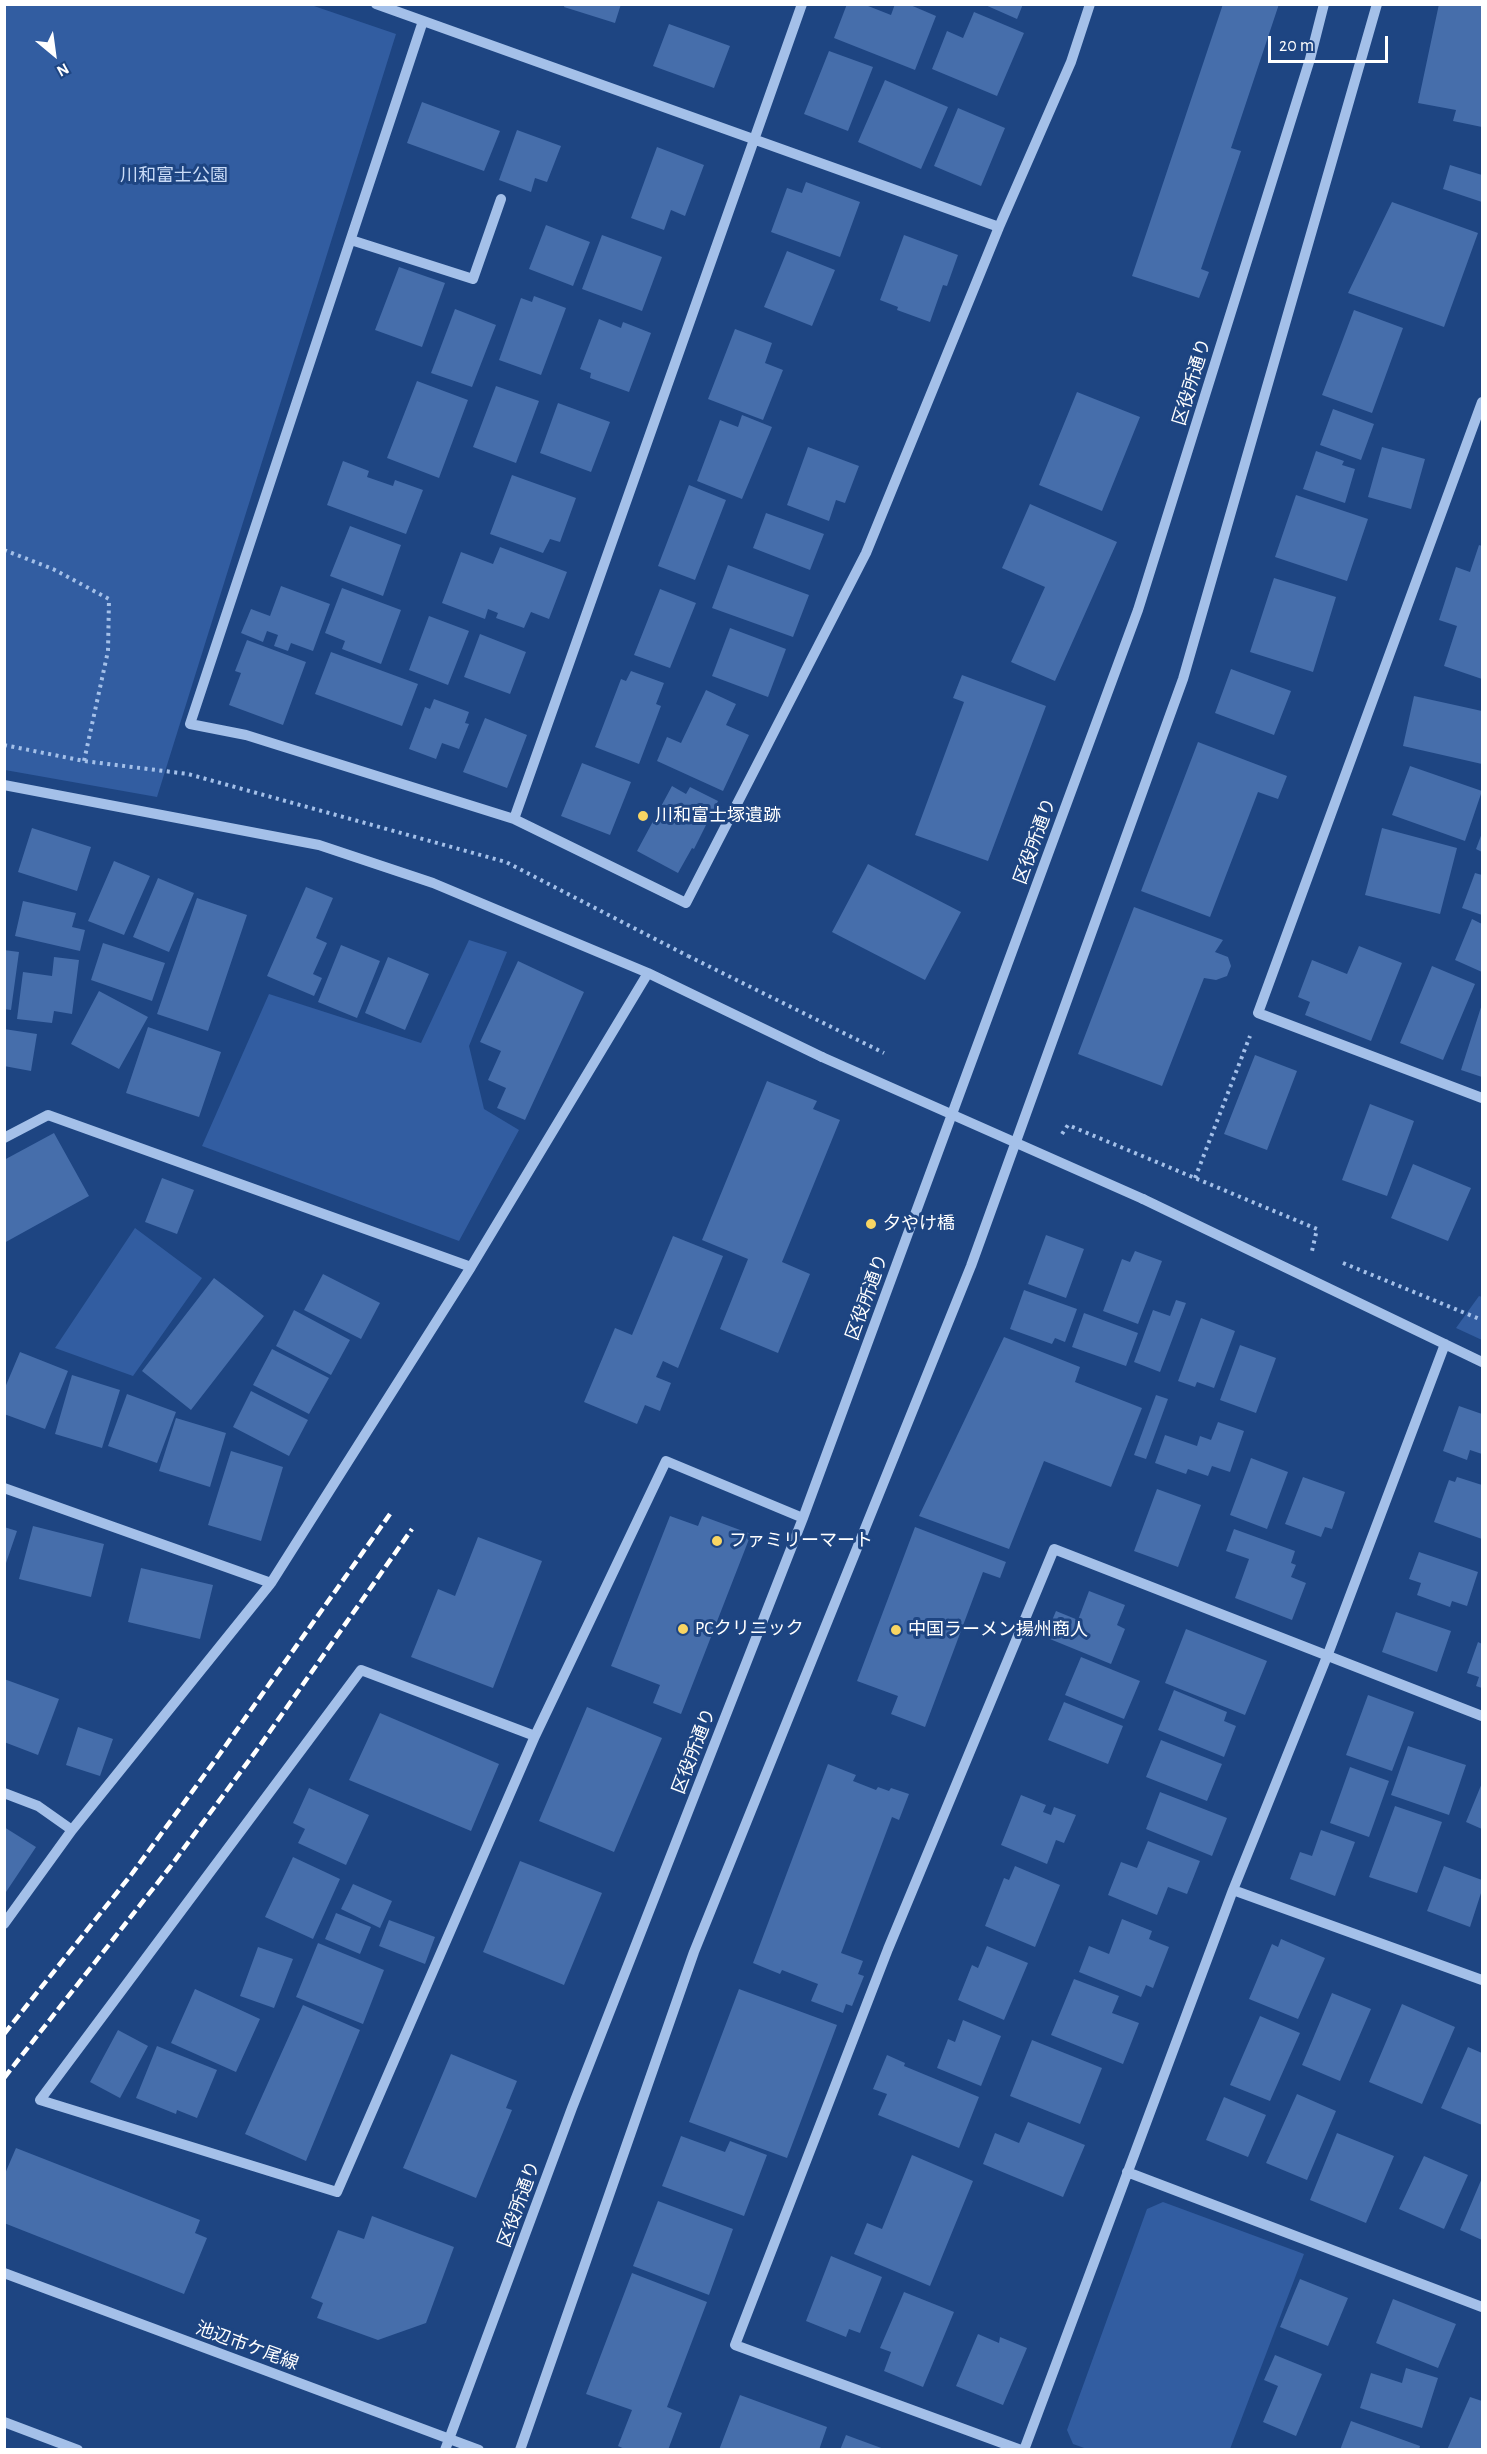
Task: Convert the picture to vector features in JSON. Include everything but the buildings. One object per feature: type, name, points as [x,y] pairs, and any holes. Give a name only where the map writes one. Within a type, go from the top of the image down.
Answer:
[{"type":"street","points":[[376,4],[999,227]]},
{"type":"street","points":[[514,819],[802,4]]},
{"type":"street","points":[[423,21],[190,724],[246,735],[514,819],[686,903],[866,553],[999,227],[1071,62],[1090,4]]},
{"type":"street","name":"区役所通り","points":[[445,2450],[572,2108],[803,1518],[1138,610],[1310,59],[1324,4]]},
{"type":"street","points":[[520,2450],[694,1952],[971,1266],[1183,679],[1377,4]]},
{"type":"street","points":[[351,240],[473,279],[501,200]]},
{"type":"street","points":[[1482,402],[1258,1013],[1482,1098]]},
{"type":"street","points":[[4,785],[320,845],[433,883],[648,973],[822,1057],[1143,1199],[1482,1362]]},
{"type":"street","points":[[4,1924],[72,1830],[271,1583],[471,1267],[648,973]]},
{"type":"street","points":[[4,1138],[48,1115],[471,1267]]},
{"type":"street","points":[[1444,1344],[1328,1654],[1233,1890],[1022,2450],[735,2345],[880,1971],[1054,1549],[1328,1654],[1482,1716]]},
{"type":"street","points":[[535,1736],[361,1670],[40,2100],[337,2192],[535,1736],[666,1461],[803,1518]]},
{"type":"street","points":[[4,1488],[271,1583]]},
{"type":"street","points":[[4,1793],[38,1806],[72,1830]]},
{"type":"street","points":[[1233,1890],[1482,1980]]},
{"type":"street","points":[[1127,2172],[1482,2307]]},
{"type":"street","name":"池辺市ケ尾線","points":[[4,2273],[478,2450]]},
{"type":"street","points":[[4,2422],[78,2450]]},
{"type":"path","points":[[4,550],[53,569],[109,599],[108,651],[84,761]]},
{"type":"path","points":[[1195,1178],[1258,1013]]},
{"type":"green space","name":"川和富士公園","points":[[4,5],[311,5],[396,34],[157,797],[5,770]]},
{"type":"green space","points":[[469,940],[507,952],[469,1046],[484,1109],[519,1130],[459,1241],[202,1146],[269,994],[421,1043]]},
{"type":"green space","points":[[135,1228],[202,1278],[133,1376],[55,1348]]},
{"type":"green space","points":[[1479,1296],[1482,1297],[1482,1340],[1456,1328]]},
{"type":"green space","points":[[1163,2202],[1304,2254],[1230,2449],[1087,2449],[1073,2444],[1067,2430],[1147,2209]]},
{"type":"railway","points":[[4,2034],[131,1875],[390,1514]]},
{"type":"railway","points":[[4,2078],[170,1867],[259,1747],[412,1529]]},
{"type":"place","name":"川和富士塚遺跡","points":[[643,816]]},
{"type":"place","name":"夕やけ橋","points":[[871,1224]]},
{"type":"place","name":"ファミリーマート","points":[[717,1541]]},
{"type":"place","name":"PCクリニック","points":[[683,1629]]},
{"type":"place","name":"中国ラーメン揚州商人","points":[[896,1630]]}]
